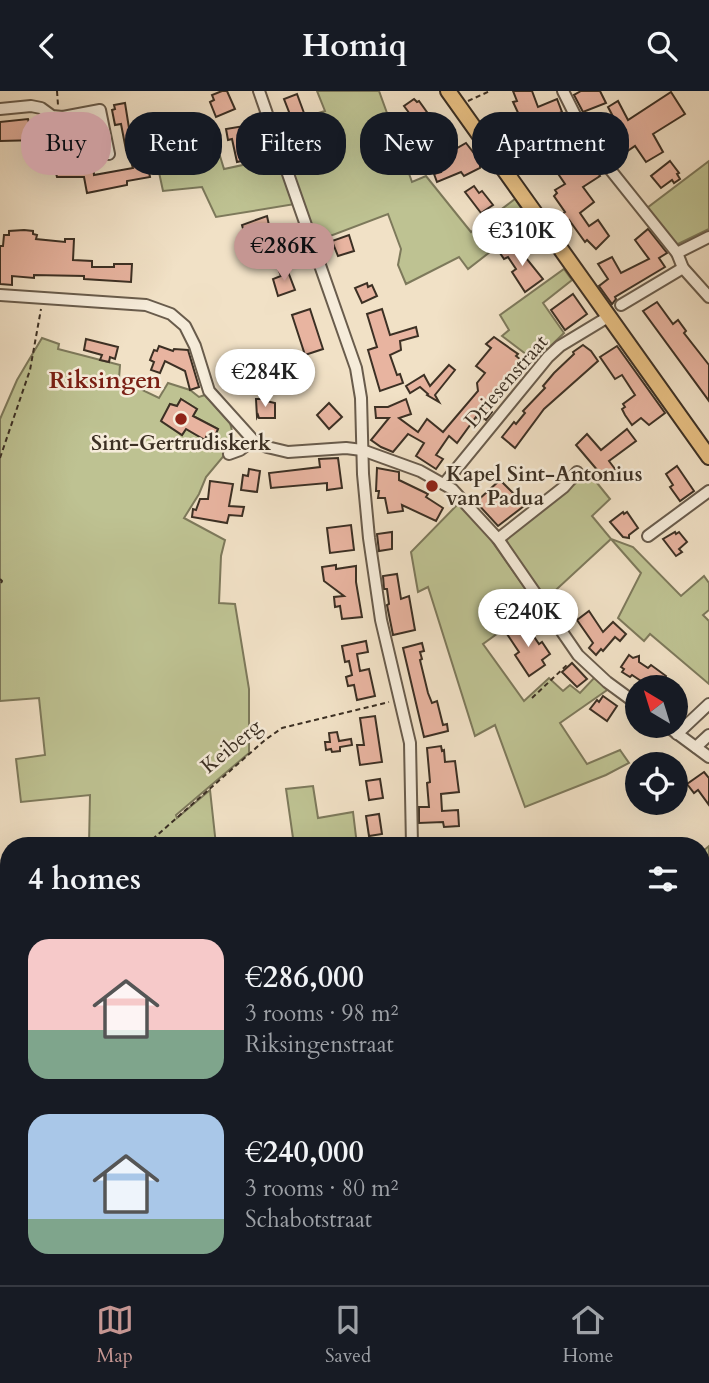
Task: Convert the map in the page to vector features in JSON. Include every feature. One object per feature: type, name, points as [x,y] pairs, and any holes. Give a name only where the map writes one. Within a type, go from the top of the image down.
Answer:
[{"type":"main road","points":[[448,91],[709,457]]},
{"type":"street","points":[[259,91],[356,368],[361,398],[369,538],[381,620],[410,743],[412,837]]},
{"type":"street","points":[[563,91],[589,143],[677,253],[683,268],[709,297]]},
{"type":"street","points":[[0,109],[31,106],[46,112]]},
{"type":"street","points":[[677,253],[709,237]]},
{"type":"street","points":[[621,305],[683,268]]},
{"type":"street","points":[[0,295],[146,305],[171,314],[185,325],[191,335],[209,391],[253,439],[267,447],[288,452],[362,450],[420,471],[444,484],[476,513],[498,539],[578,655],[625,695]]},
{"type":"street","name":"Driesenstraat","points":[[444,484],[548,357],[560,346],[608,317]]},
{"type":"street","points":[[229,454],[240,450],[253,439]]},
{"type":"street","points":[[498,539],[564,487],[577,472]]},
{"type":"street","points":[[648,535],[709,491]]},
{"type":"street","points":[[688,724],[709,704]]},
{"type":"street","points":[[696,747],[709,735]]},
{"type":"street","points":[[684,739],[709,757]]},
{"type":"path","points":[[57,91],[59,112]]},
{"type":"path","points":[[458,105],[490,91]]},
{"type":"path","points":[[0,458],[30,370],[43,298]]},
{"type":"path","points":[[0,579],[0,585]]},
{"type":"path","points":[[532,698],[578,655]]},
{"type":"path","name":"Keiberg","points":[[155,837],[282,728],[399,699]]},
{"type":"green space","points":[[317,91],[379,91],[387,112],[360,112],[360,175],[409,175],[412,182],[426,176],[471,232],[515,199],[530,221],[468,269],[459,257],[406,284],[398,265],[401,249],[388,214],[317,241],[293,175],[346,175],[346,112],[322,112],[325,111]]},
{"type":"green space","points":[[709,161],[709,229],[676,245],[647,208]]},
{"type":"green space","points":[[222,162],[224,169],[236,166],[236,175],[286,175],[295,204],[216,217],[202,187],[163,191],[160,175],[222,175]]},
{"type":"green space","points":[[564,269],[572,280],[543,303],[564,333],[535,361],[502,336],[509,330],[500,315]]},
{"type":"green space","points":[[42,338],[59,344],[58,349],[120,365],[119,379],[159,398],[168,383],[190,390],[199,397],[205,395],[230,423],[234,438],[227,452],[206,477],[184,518],[225,540],[221,556],[219,603],[235,604],[249,689],[249,753],[176,815],[177,818],[210,790],[215,837],[89,837],[90,795],[21,802],[16,759],[45,755],[39,698],[0,701],[0,419],[17,380]],"holes":[[[181,399],[197,409],[193,416],[218,429],[213,441],[206,437],[205,440],[186,429],[182,435],[162,422],[170,404],[177,406]]]},
{"type":"green space","points":[[589,473],[610,499],[592,516],[611,539],[545,600],[506,544],[507,536]]},
{"type":"green space","points":[[459,503],[486,533],[537,605],[483,644],[524,701],[549,678],[563,691],[570,685],[580,693],[595,677],[610,688],[560,723],[587,764],[620,750],[625,757],[625,765],[525,807],[495,725],[475,736],[428,587],[418,592],[411,552]]},
{"type":"green space","points":[[611,539],[633,547],[681,596],[704,576],[709,583],[709,610],[703,615],[709,621],[709,684],[650,634],[644,641],[618,618],[641,573]]},
{"type":"green space","points":[[313,786],[318,818],[353,812],[356,837],[293,837],[286,789]]},
{"type":"building","points":[[227,91],[235,109],[222,114],[222,112],[214,112],[210,102],[214,100],[212,95]]},
{"type":"building","points":[[513,91],[532,91],[538,107],[557,99],[562,112],[518,112],[513,102],[517,101]]},
{"type":"building","points":[[581,91],[600,91],[606,103],[583,112],[574,95]]},
{"type":"building","points":[[671,92],[685,114],[653,134],[663,152],[646,162],[635,146],[629,150],[629,119]]},
{"type":"building","points":[[297,94],[304,112],[289,112],[284,99]]},
{"type":"building","points":[[414,99],[419,101],[427,112],[408,112],[404,106]]},
{"type":"building","points":[[618,101],[624,112],[611,112],[608,107]]},
{"type":"building","points":[[125,103],[125,145],[121,124],[115,125],[112,110],[115,109],[114,105]]},
{"type":"building","points":[[21,120],[21,140],[0,141],[0,122]]},
{"type":"building","points":[[236,127],[236,157],[232,139],[228,140],[226,129]]},
{"type":"building","points":[[466,143],[472,151],[472,172],[464,176],[461,172],[458,173],[458,148]]},
{"type":"building","points":[[670,161],[680,179],[674,183],[672,180],[661,188],[651,176]]},
{"type":"building","points":[[125,169],[125,175],[150,177],[87,193],[84,177],[57,177],[111,175],[111,172]]},
{"type":"building","points":[[434,175],[454,175],[437,182]]},
{"type":"building","points":[[559,175],[600,176],[583,187],[594,202],[580,213],[589,226],[598,220],[609,236],[596,249],[587,240],[585,242],[569,220],[558,228],[553,220],[565,212],[554,196],[557,193],[555,190],[565,184]]},
{"type":"building","points":[[474,186],[479,193],[482,191],[493,205],[481,213],[465,192]]},
{"type":"building","points":[[267,216],[272,239],[257,244],[252,230],[244,232],[242,225]]},
{"type":"building","points":[[648,229],[667,253],[659,258],[665,267],[615,297],[612,304],[599,286],[608,279],[598,264],[612,257],[621,273],[649,259],[635,240]]},
{"type":"building","points":[[9,231],[33,231],[33,234],[37,235],[36,239],[65,242],[65,239],[74,239],[73,260],[92,261],[92,267],[132,264],[131,282],[84,279],[84,276],[34,275],[34,278],[12,276],[12,285],[0,284],[0,246],[3,246],[4,235],[9,235]]},
{"type":"building","points":[[349,235],[354,251],[338,256],[332,241]]},
{"type":"building","points":[[514,243],[543,279],[525,292],[512,272],[516,269],[508,257],[504,259],[500,253]]},
{"type":"building","points":[[287,269],[295,290],[278,296],[273,279],[281,276],[279,271]]},
{"type":"building","points":[[367,283],[368,287],[372,285],[377,296],[362,303],[355,288]]},
{"type":"building","points":[[573,294],[587,314],[565,330],[551,310]]},
{"type":"building","points":[[657,302],[673,324],[678,320],[686,331],[684,333],[709,365],[709,401],[643,311]]},
{"type":"building","points":[[310,309],[323,349],[305,355],[292,315]]},
{"type":"building","points":[[382,309],[390,335],[416,327],[418,336],[400,341],[401,350],[390,355],[403,383],[380,391],[368,350],[377,347],[367,314]]},
{"type":"building","points":[[494,337],[518,354],[516,356],[521,360],[520,363],[487,405],[492,412],[486,420],[484,418],[481,421],[476,417],[457,443],[449,436],[436,455],[443,459],[436,469],[416,456],[424,443],[408,434],[393,452],[371,440],[389,418],[376,418],[375,407],[388,407],[406,399],[411,414],[399,418],[418,432],[427,419],[443,432],[478,391],[477,383],[485,373],[476,366],[491,348],[486,344]]},
{"type":"building","points":[[86,339],[118,347],[115,359],[110,357],[109,362],[100,360],[102,355],[84,350]]},
{"type":"building","points":[[583,345],[598,361],[544,409],[515,448],[502,437],[525,413],[523,411],[545,388],[543,386],[554,373]]},
{"type":"building","points":[[159,346],[173,351],[188,350],[199,387],[190,390],[185,371],[165,361],[160,373],[151,370],[154,362],[150,360]]},
{"type":"building","points":[[617,346],[665,413],[649,425],[641,418],[632,425],[622,409],[625,407],[623,404],[635,395],[622,375],[615,379],[600,357]]},
{"type":"building","points":[[449,365],[455,370],[435,395],[439,402],[420,387],[410,393],[406,386],[424,375],[430,386]]},
{"type":"building","name":"Sint-Gertrudiskerk","points":[[181,399],[197,409],[193,416],[218,429],[213,441],[206,437],[205,440],[186,429],[182,435],[161,421],[170,404],[177,406]]},
{"type":"building","points":[[256,399],[267,399],[266,401],[275,403],[275,418],[257,417]]},
{"type":"building","points":[[329,403],[342,417],[329,429],[317,415]]},
{"type":"building","points":[[627,429],[636,441],[609,461],[615,469],[604,478],[576,445],[587,434],[601,450]]},
{"type":"building","points":[[338,458],[342,488],[327,490],[327,483],[271,488],[269,473],[320,467],[319,459]]},
{"type":"building","points":[[677,466],[694,491],[680,501],[670,487],[673,485],[666,474]]},
{"type":"building","points":[[377,468],[399,472],[399,480],[428,494],[426,497],[443,508],[436,521],[402,505],[403,511],[388,513],[385,498],[378,498],[379,491],[376,491]]},
{"type":"building","points":[[249,469],[260,471],[257,492],[241,490],[243,475],[248,476]]},
{"type":"building","points":[[500,480],[525,502],[522,504],[524,506],[498,526],[476,502]]},
{"type":"building","points":[[210,481],[233,484],[229,506],[244,507],[242,516],[229,515],[227,523],[192,517],[193,509],[196,510],[200,499],[208,499]]},
{"type":"building","points":[[627,512],[638,528],[629,538],[623,537],[610,522]]},
{"type":"building","points":[[351,525],[354,550],[330,553],[327,528]]},
{"type":"building","points":[[392,532],[392,549],[379,551],[377,534]]},
{"type":"building","points":[[679,532],[687,542],[679,549],[682,552],[676,556],[663,539]]},
{"type":"building","points":[[336,565],[336,569],[356,566],[362,617],[342,619],[340,606],[335,607],[334,597],[344,596],[324,581],[322,567]]},
{"type":"building","points":[[397,574],[401,599],[409,596],[415,630],[393,635],[383,576]]},
{"type":"building","points":[[589,611],[603,632],[613,622],[626,634],[620,641],[615,637],[596,655],[589,648],[593,643],[577,620]]},
{"type":"building","points":[[524,622],[539,644],[542,642],[550,654],[542,660],[545,665],[529,676],[515,655],[519,652],[507,634]]},
{"type":"building","points":[[366,641],[368,652],[357,654],[360,671],[369,669],[375,696],[357,700],[354,685],[348,686],[346,677],[352,675],[349,661],[345,662],[342,646]]},
{"type":"building","points":[[422,643],[424,651],[420,652],[420,660],[428,693],[432,703],[437,701],[443,725],[447,724],[448,731],[424,737],[403,648]]},
{"type":"building","points":[[629,655],[633,658],[639,656],[639,662],[648,668],[651,665],[665,675],[627,675],[622,672],[624,669],[621,667]]},
{"type":"building","points":[[572,663],[587,679],[577,687],[562,672]]},
{"type":"building","points":[[603,696],[617,706],[607,721],[590,709]]},
{"type":"building","points":[[375,716],[382,762],[360,765],[357,745],[364,745],[360,718]]},
{"type":"building","points":[[337,732],[339,741],[351,739],[352,745],[340,747],[340,751],[326,750],[325,742],[330,742],[329,733]]},
{"type":"building","points":[[441,746],[445,762],[455,761],[459,792],[441,794],[442,811],[458,810],[459,826],[444,827],[443,822],[419,823],[419,807],[429,807],[427,748]]},
{"type":"building","points":[[704,772],[709,778],[709,805],[698,790],[694,793],[688,783]]},
{"type":"building","points":[[380,779],[383,798],[369,800],[366,781]]},
{"type":"building","points":[[379,814],[382,834],[369,836],[366,816]]},
{"type":"place","name":"Sint-Gertrudiskerk","points":[[181,419]]},
{"type":"place","name":"Kapel Sint-Antonius van Padua","points":[[432,486]]},
{"type":"district","name":"Riksingen","points":[[105,380]]}]
